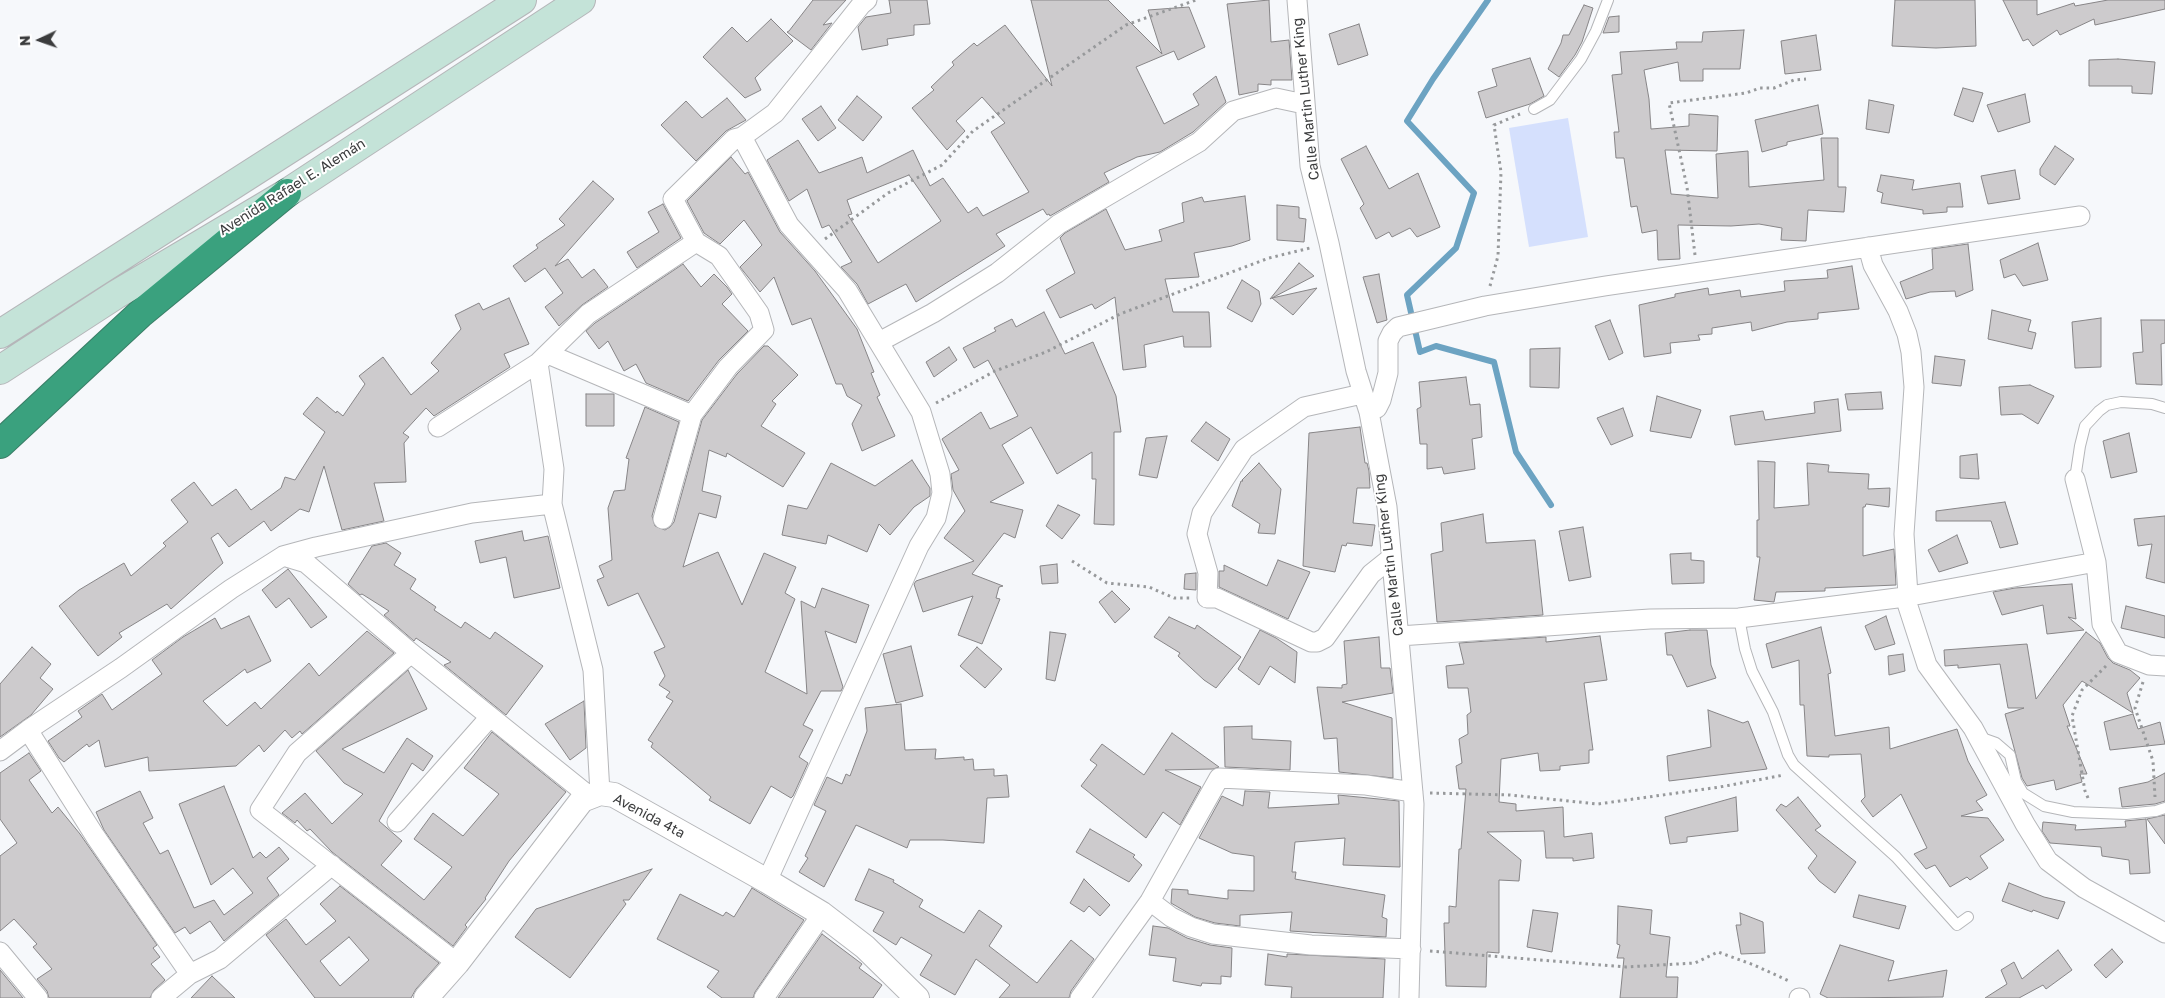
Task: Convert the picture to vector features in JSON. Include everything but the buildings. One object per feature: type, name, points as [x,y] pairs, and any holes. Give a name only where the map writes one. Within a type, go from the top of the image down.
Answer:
[{"type":"highway","points":[[0,444],[140,314],[287,193]]},
{"type":"main road","points":[[0,334],[522,0]]},
{"type":"main road","name":"Avenida Rafael E. Alemán","points":[[0,370],[117,294],[287,193],[581,0]]},
{"type":"street","points":[[663,519],[692,415],[728,367],[764,330],[759,313],[719,256],[696,242],[673,199],[734,139],[742,137],[775,113],[860,6],[867,0]]},
{"type":"street","name":"Calle Martin Luther King","points":[[1297,0],[1310,166],[1362,394],[1369,412],[1387,508],[1413,792],[1409,998]]},
{"type":"street","points":[[878,342],[934,313],[997,273],[1058,224],[1199,142],[1234,110],[1276,98],[1304,104]]},
{"type":"street","points":[[742,137],[789,225],[847,290],[920,412],[940,474],[942,493],[936,518],[919,546],[767,881]]},
{"type":"street","points":[[1369,412],[1377,408],[1381,400],[1388,373],[1388,341],[1398,327],[1485,306],[2080,216]]},
{"type":"street","points":[[438,427],[543,359],[588,314],[696,242]]},
{"type":"street","points":[[1868,247],[1873,266],[1898,311],[1908,334],[1911,352],[1914,394],[1904,534],[1906,596],[1927,665],[1978,737],[2024,824],[2048,861],[2084,888],[2165,933]]},
{"type":"street","points":[[543,359],[692,415]]},
{"type":"street","points":[[543,359],[554,469],[552,504],[593,670],[595,794]]},
{"type":"street","points":[[1362,394],[1304,407],[1244,449],[1202,513],[1197,534],[1208,573],[1207,598],[1217,598],[1311,642],[1318,642],[1325,638],[1371,574],[1391,558]]},
{"type":"street","points":[[2075,479],[2096,562],[2102,624],[2118,653],[2157,665]]},
{"type":"street","points":[[0,751],[121,668],[231,589],[283,556],[472,513],[552,504]]},
{"type":"street","points":[[283,556],[306,563],[490,716],[595,794]]},
{"type":"street","points":[[1399,636],[1650,619],[1739,618],[1906,596],[1993,582],[2096,562]]},
{"type":"street","points":[[412,653],[297,753],[260,810],[457,962]]},
{"type":"street","points":[[397,822],[490,716]]},
{"type":"street","points":[[28,730],[95,836],[190,974]]},
{"type":"street","points":[[1080,998],[1150,901],[1219,778],[1366,785],[1413,792]]},
{"type":"street","points":[[426,998],[457,962],[582,800],[595,794]]},
{"type":"street","name":"Avenida 4ta","points":[[595,794],[614,794],[822,914],[865,947],[917,998]]},
{"type":"street","points":[[161,998],[190,974],[220,958],[332,865]]},
{"type":"street","points":[[1150,901],[1171,917],[1191,927],[1213,934],[1328,946],[1411,949]]},
{"type":"street","points":[[764,998],[822,914]]},
{"type":"street","points":[[0,952],[38,998]]},
{"type":"lane","points":[[1534,109],[1550,100],[1581,59],[1596,31],[1608,0]]},
{"type":"lane","points":[[2075,479],[2085,426],[2099,411],[2107,405],[2122,402],[2152,404],[2165,408]]},
{"type":"lane","points":[[1739,618],[1752,672],[1773,712],[1788,755],[1794,765],[1896,857],[1957,925],[1968,917]]},
{"type":"lane","points":[[1978,737],[1996,743],[2010,755],[2016,781],[2023,793],[2044,806],[2073,812],[2095,813],[2161,810]]},
{"type":"path","points":[[811,249],[888,194],[942,165],[973,131],[1126,25],[1196,0]]},
{"type":"path","points":[[1700,272],[1692,235],[1687,187],[1670,103],[1746,93],[1760,88],[1774,88],[1794,80],[1806,79]]},
{"type":"path","points":[[1485,306],[1498,256],[1501,172],[1494,125],[1534,109]]},
{"type":"path","points":[[920,412],[953,392],[995,371],[1046,352],[1120,314],[1270,258],[1329,243]]},
{"type":"path","points":[[1072,561],[1107,583],[1148,587],[1174,598],[1207,598]]},
{"type":"path","points":[[2095,813],[2085,791],[2072,716],[2082,690],[2118,653]]},
{"type":"path","points":[[2157,665],[2136,708],[2153,761],[2161,810]]},
{"type":"path","points":[[1413,792],[1510,795],[1598,804],[1793,774],[1804,774]]},
{"type":"path","points":[[1411,949],[1626,968],[1695,963],[1718,952],[1754,965],[1795,984],[1800,998]]},
{"type":"shaded area","points":[[1568,118],[1588,237],[1529,247],[1509,128]]},
{"type":"waterway","points":[[1488,0],[1433,79],[1407,121],[1474,193],[1456,248],[1407,295],[1420,352],[1436,346],[1494,362],[1516,452],[1551,505]]}]
